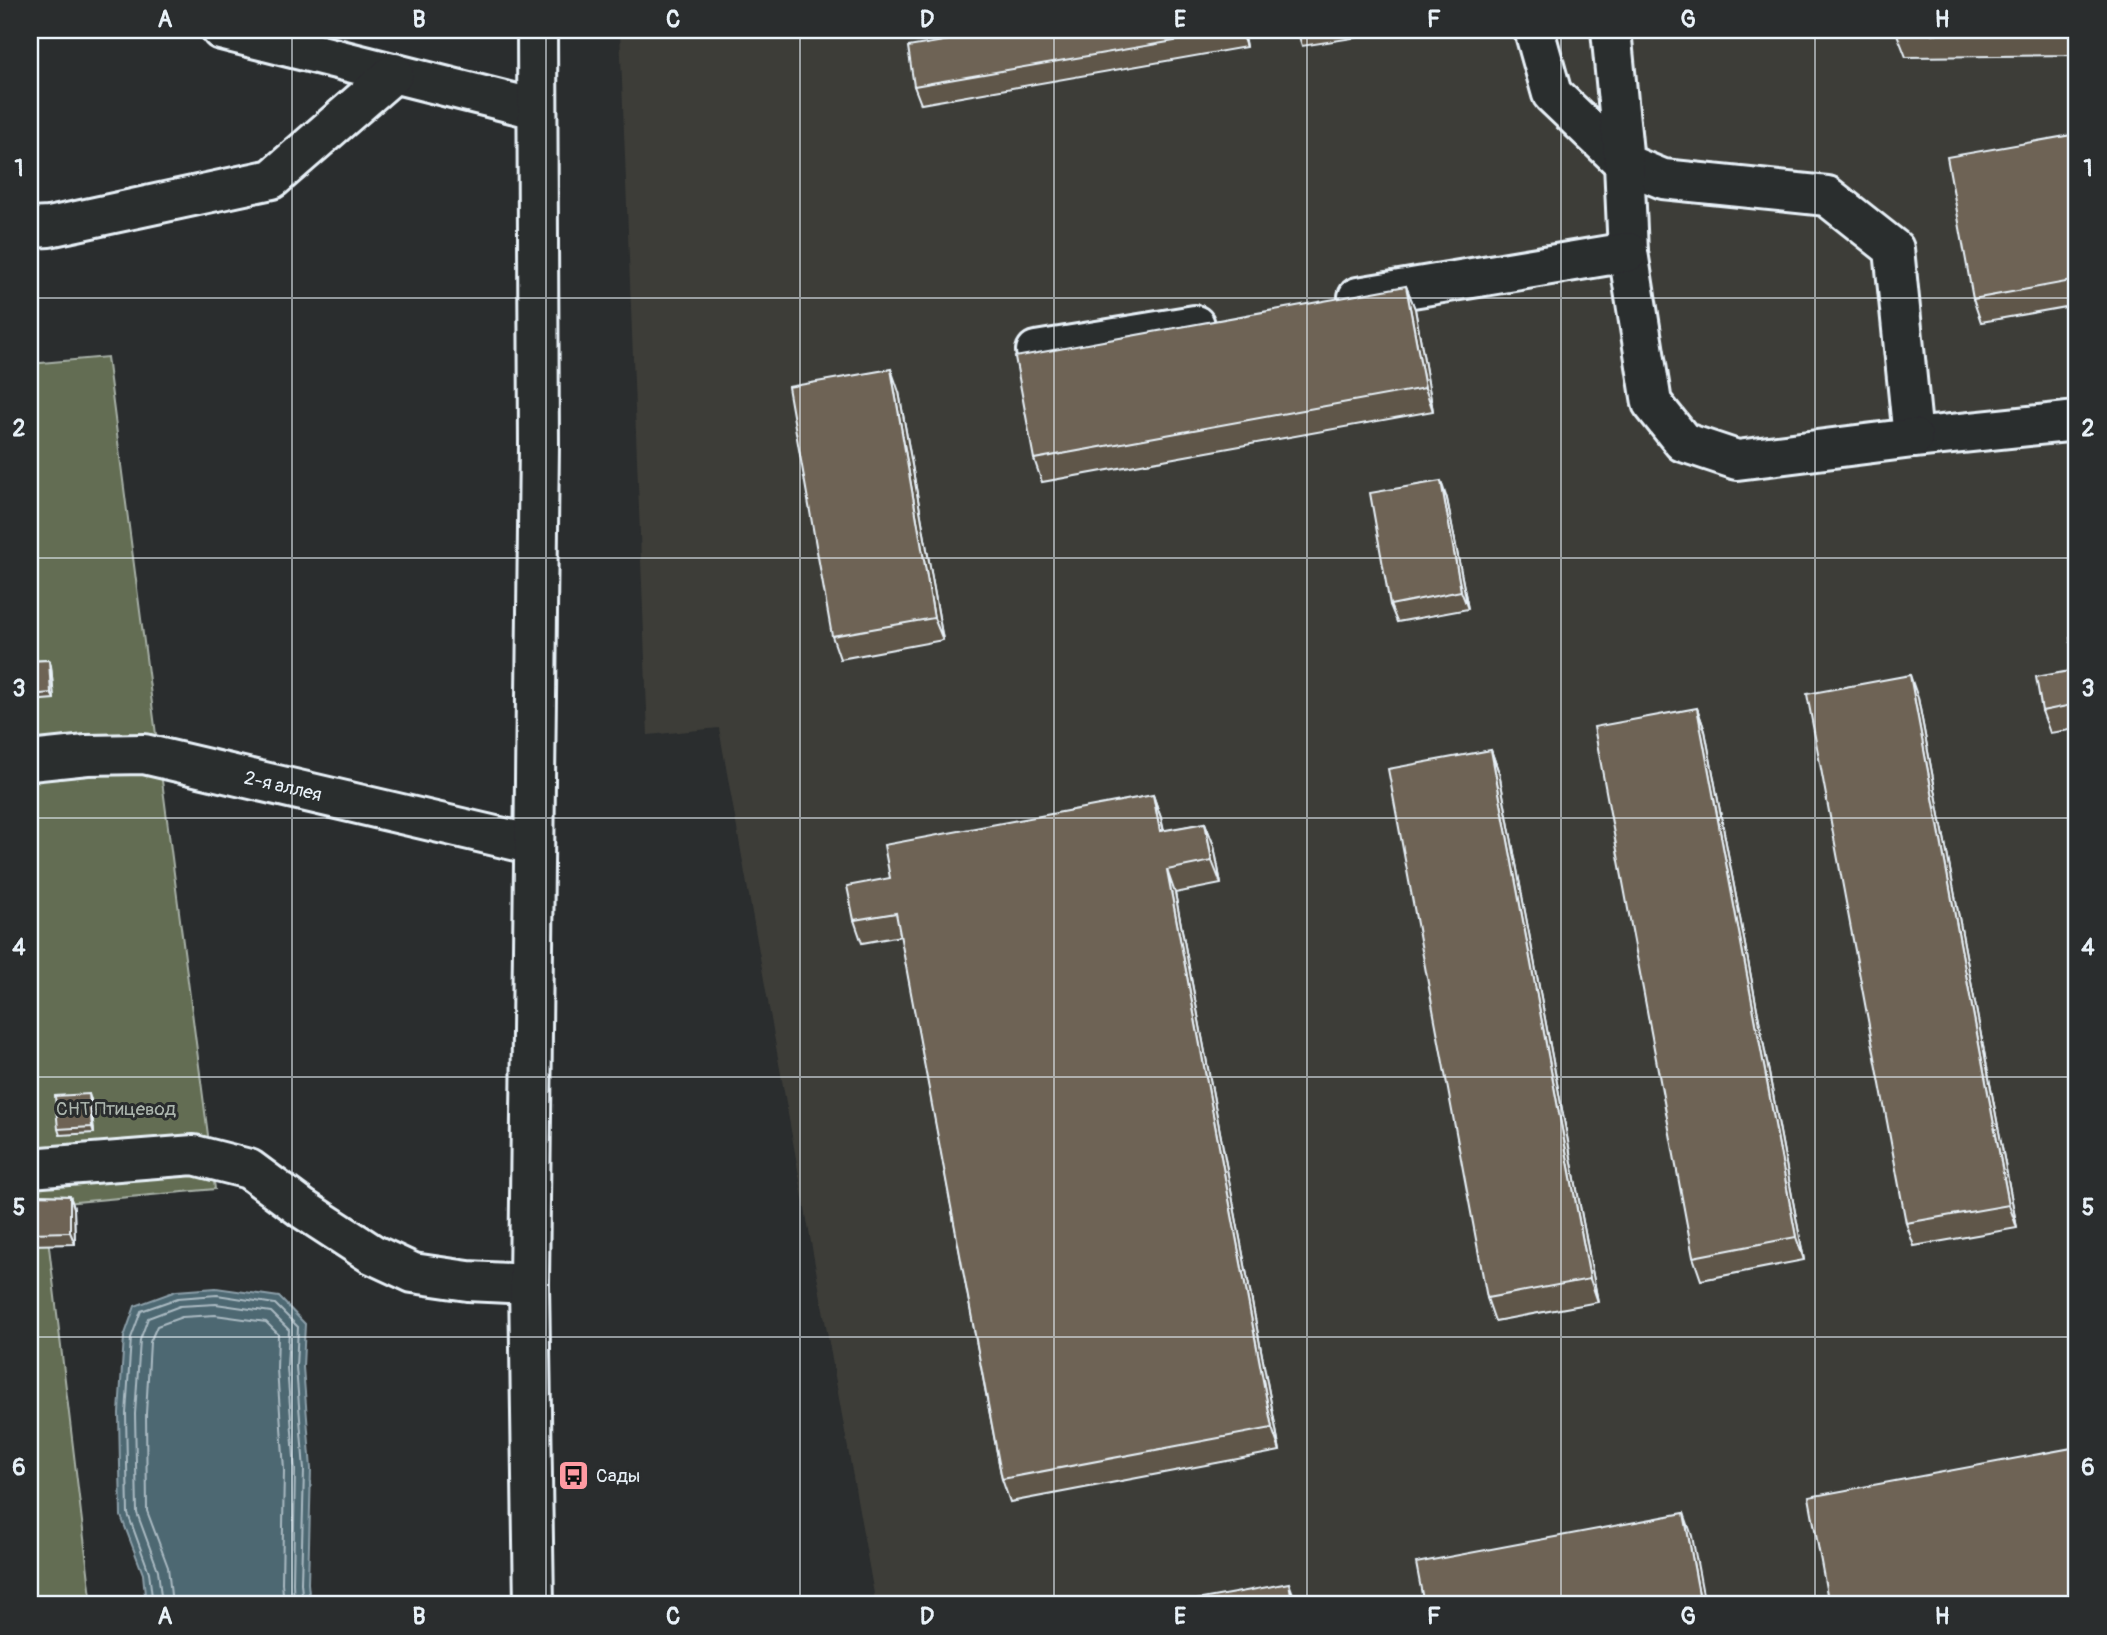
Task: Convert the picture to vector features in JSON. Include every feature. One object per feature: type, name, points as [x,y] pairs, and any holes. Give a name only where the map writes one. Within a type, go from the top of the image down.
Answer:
[{"type":"street","points":[[221,30],[536,109]]},
{"type":"street","points":[[534,1605],[528,1284],[539,445],[537,30]]},
{"type":"street","points":[[1534,30],[1552,94],[1624,163],[1663,179],[1827,196],[1894,249],[1913,438]]},
{"type":"street","points":[[1611,30],[1624,163],[1628,252],[1652,403],[1683,442],[1737,460],[2077,421]]},
{"type":"street","points":[[30,228],[49,227],[272,179],[394,73]]},
{"type":"street","points":[[1325,303],[1628,252]]},
{"type":"street","points":[[1037,351],[1229,319]]},
{"type":"street","name":"2-я аллея","points":[[30,761],[87,755],[144,754],[534,845]]},
{"type":"street","points":[[30,1168],[194,1155],[249,1169],[303,1209],[372,1254],[412,1273],[468,1281],[528,1284]]},
{"type":"shaded area","points":[[620,30],[2077,30],[2077,1605],[876,1605],[719,728],[648,735]]},
{"type":"green space","name":"СНТ Птицевод","points":[[107,357],[215,1189],[44,1205],[92,1605],[30,1605],[30,364]]},
{"type":"water","points":[[216,1288],[279,1297],[305,1324],[303,1367],[311,1469],[308,1583],[310,1605],[146,1605],[143,1574],[121,1516],[119,1413],[124,1337],[135,1306],[176,1291]]},
{"type":"building","points":[[1008,30],[1238,30],[914,86],[908,47]]},
{"type":"building","points":[[1297,30],[1325,30],[1298,34]]},
{"type":"building","points":[[1897,30],[2077,30],[2077,32],[1897,34]]},
{"type":"building","points":[[2077,134],[2077,280],[1973,299],[1947,157]]},
{"type":"building","points":[[1406,286],[1425,388],[1034,459],[1015,357]]},
{"type":"building","points":[[891,369],[934,618],[832,636],[788,387]]},
{"type":"building","points":[[1441,481],[1461,591],[1390,605],[1370,493]]},
{"type":"building","points":[[2077,637],[2077,704],[2042,711],[2036,677],[2075,670],[2070,638]]},
{"type":"building","points":[[49,660],[51,693],[30,695],[30,661]]},
{"type":"building","points":[[1910,675],[2009,1205],[1906,1223],[1807,694]]},
{"type":"building","points":[[1697,708],[1796,1237],[1693,1257],[1594,727]]},
{"type":"building","points":[[1491,750],[1590,1279],[1487,1298],[1388,769]]},
{"type":"building","points":[[1153,795],[1160,831],[1205,823],[1212,861],[1167,870],[1272,1428],[1002,1479],[896,913],[854,920],[847,886],[890,878],[884,845]]},
{"type":"building","points":[[89,1094],[92,1127],[58,1129],[55,1096]]},
{"type":"building","points":[[30,1195],[70,1196],[70,1232],[30,1233]]},
{"type":"building","points":[[2077,1447],[2077,1605],[1829,1605],[1809,1497]]},
{"type":"building","points":[[1684,1513],[1701,1605],[1424,1605],[1416,1563]]},
{"type":"building","points":[[1289,1583],[1293,1605],[1169,1605]]},
{"type":"place","name":"Сады","points":[[573,1476]]}]
